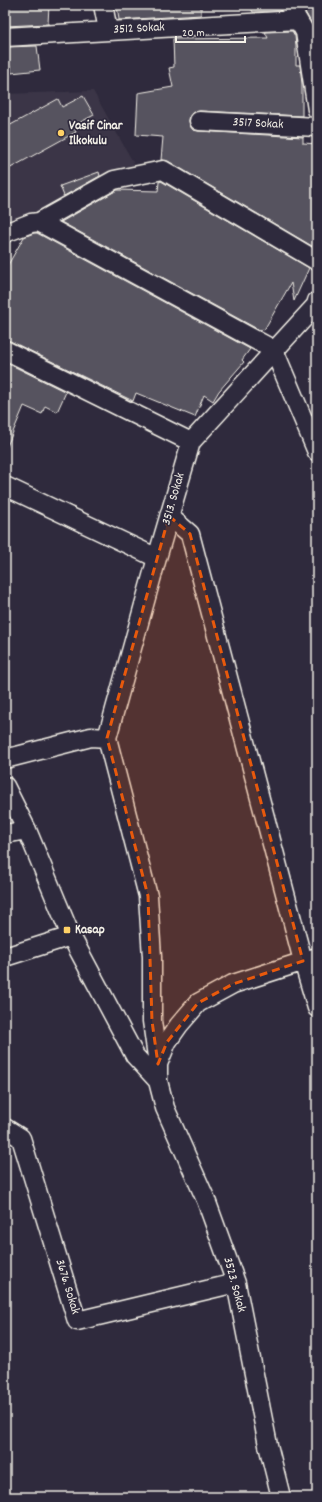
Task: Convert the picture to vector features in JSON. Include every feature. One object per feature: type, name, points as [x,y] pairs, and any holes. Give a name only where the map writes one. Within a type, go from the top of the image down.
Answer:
[{"type":"street","points":[[103,5],[108,30]]},
{"type":"street","points":[[293,12],[305,32],[317,110]]},
{"type":"street","name":"3512 Sokak","points":[[5,37],[108,30],[293,12]]},
{"type":"street","name":"3517 Sokak","points":[[199,120],[317,127]]},
{"type":"street","points":[[39,222],[114,180],[163,170],[317,262]]},
{"type":"street","points":[[5,233],[31,222],[39,222],[274,350],[317,452]]},
{"type":"street","name":"3513. Sokak","points":[[107,738],[156,558],[170,516],[191,442],[317,303]]},
{"type":"street","points":[[5,350],[191,442]]},
{"type":"street","points":[[5,486],[156,558]]},
{"type":"street","points":[[170,516],[190,534],[310,959],[317,1008]]},
{"type":"street","points":[[5,759],[91,737],[107,738]]},
{"type":"street","name":"3523. Sokak","points":[[107,738],[148,896],[152,957],[152,1021],[158,1072],[165,1108],[206,1200],[236,1283],[268,1445],[281,1497]]},
{"type":"street","points":[[5,786],[26,830],[71,936],[135,1056],[158,1072],[167,1042],[198,1003],[233,984],[310,959]]},
{"type":"street","points":[[5,834],[26,830]]},
{"type":"street","points":[[5,957],[71,936]]},
{"type":"street","name":"3676. Sokak","points":[[5,1128],[21,1138],[78,1321],[236,1283]]},
{"type":"highlighted area","points":[[169,516],[190,534],[303,961],[233,984],[198,1003],[167,1042],[158,1064],[152,1021],[148,896],[107,738]]},
{"type":"shaded area","name":"Vasif Cinar Ilkokulu","points":[[93,91],[138,171],[5,228],[5,94]]},
{"type":"building","points":[[10,5],[49,5],[48,24],[5,26],[5,9],[10,9]]},
{"type":"building","points":[[117,5],[201,5],[201,15],[119,20]]},
{"type":"building","points":[[249,5],[279,5],[280,11],[253,12]]},
{"type":"building","points":[[301,5],[317,5],[317,21],[312,24]]},
{"type":"building","points":[[292,31],[295,36],[296,65],[300,65],[302,84],[302,116],[200,111],[190,115],[189,121],[193,130],[198,131],[303,137],[303,143],[317,144],[317,249],[168,161],[161,160],[163,137],[136,135],[138,93],[173,87],[169,68],[174,67],[173,39],[268,38],[265,32]]},
{"type":"building","points":[[37,46],[40,70],[11,73],[11,67],[5,67],[5,47]]},
{"type":"building","name":"Vasif Cinar Ilkokulu","points":[[83,96],[94,115],[73,126],[76,132],[5,171],[5,128],[58,99],[62,107]]},
{"type":"building","points":[[99,172],[100,176],[64,196],[60,186]]},
{"type":"building","points":[[161,181],[309,268],[294,301],[291,283],[264,330],[262,329],[261,331],[61,222],[117,190],[158,191],[159,182]]},
{"type":"building","points":[[37,233],[250,349],[242,360],[244,362],[219,391],[213,401],[204,395],[195,417],[136,393],[133,401],[10,341],[5,340],[5,270],[24,237]]},
{"type":"building","points":[[5,362],[66,392],[57,412],[45,406],[42,414],[24,406],[5,451]]},
{"type":"place","name":"Vasif Cinar Ilkokulu","points":[[61,133]]},
{"type":"place","name":"Kasap","points":[[67,930]]}]
